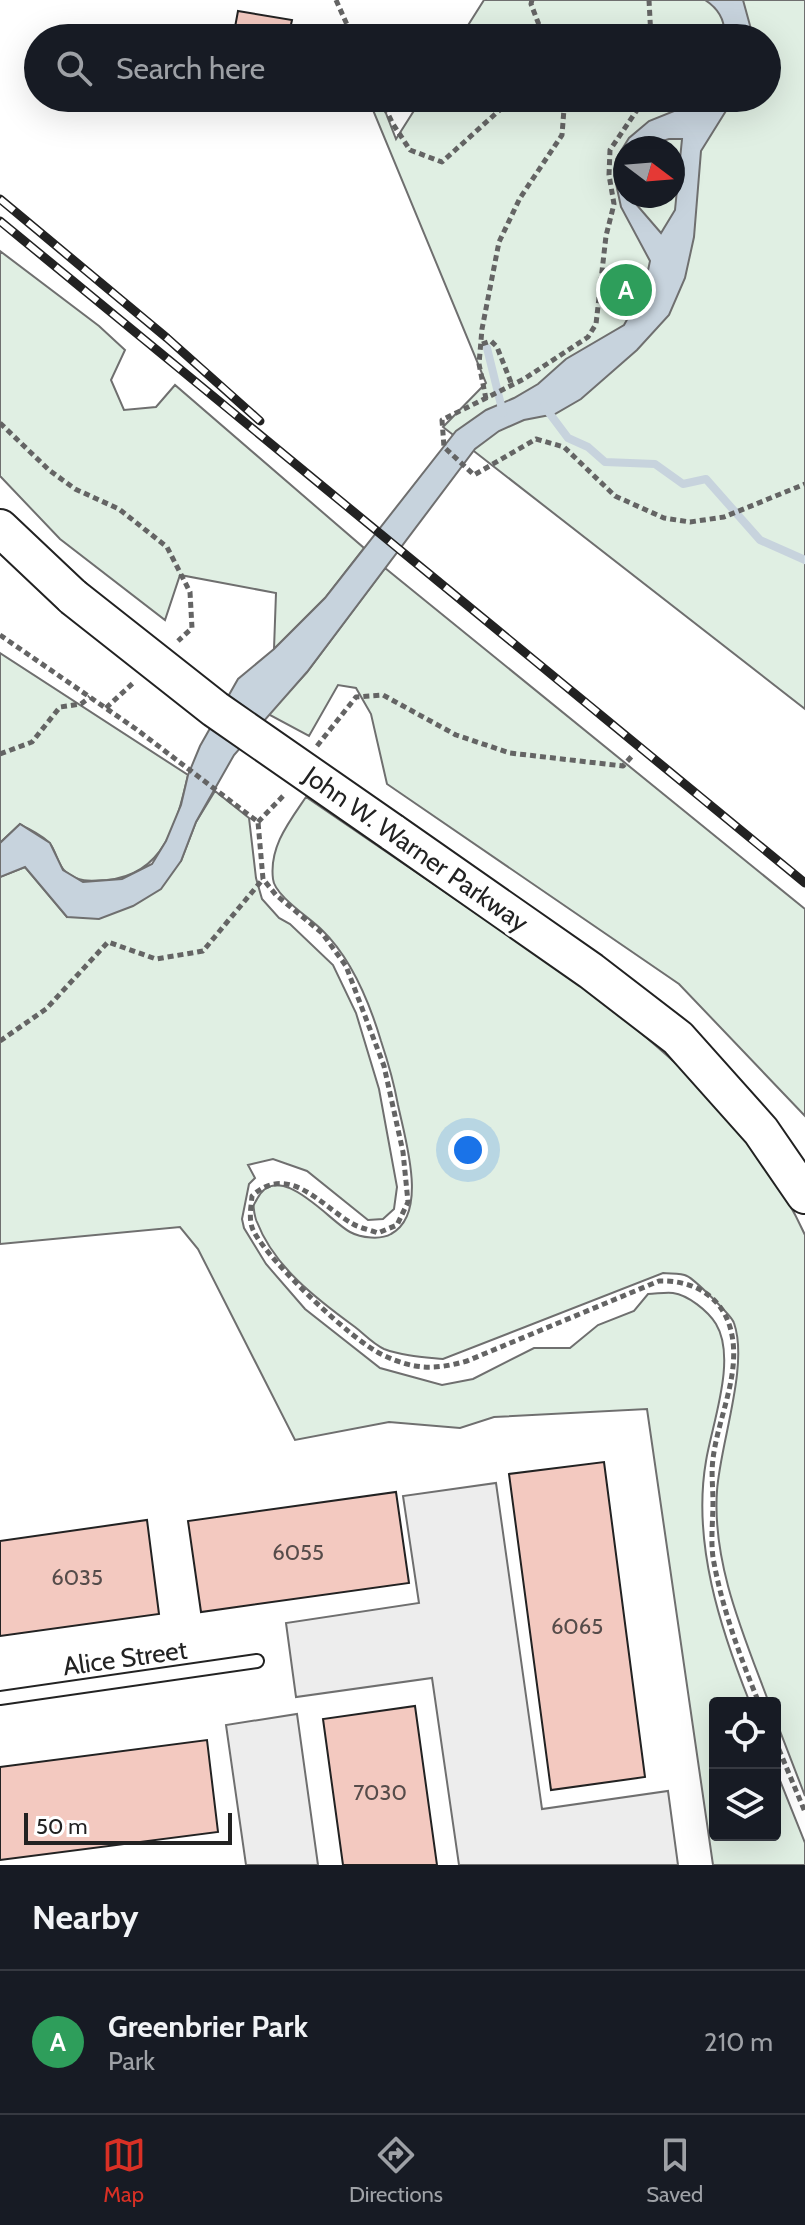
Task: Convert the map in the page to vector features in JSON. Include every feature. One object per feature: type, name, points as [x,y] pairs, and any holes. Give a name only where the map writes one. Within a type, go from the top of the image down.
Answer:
[{"type":"main road","name":"John W. Warner Parkway","points":[[0,528],[73,597],[215,709],[591,971],[678,1038],[761,1131],[805,1195]]},
{"type":"lane","name":"Alice Street","points":[[0,1698],[257,1661]]},
{"type":"path","points":[[336,0],[347,24]]},
{"type":"path","points":[[532,0],[539,24]]},
{"type":"path","points":[[649,0],[650,24]]},
{"type":"path","points":[[387,112],[410,150],[442,162],[497,112]]},
{"type":"path","points":[[486,399],[479,364],[499,242],[520,198],[562,135],[564,112]]},
{"type":"path","points":[[636,112],[610,150],[609,175],[614,204],[606,236],[596,324],[588,337],[512,385],[442,420],[444,447],[474,475],[536,439],[564,447],[615,496],[664,518],[690,522],[724,517],[805,484]]},
{"type":"path","points":[[481,344],[491,341],[497,347],[512,385]]},
{"type":"path","points":[[0,423],[49,470],[75,489],[119,509],[167,547],[190,592],[192,628],[170,648]]},
{"type":"path","points":[[0,635],[136,729],[258,822],[263,879],[276,895],[322,933],[346,966],[384,1066],[403,1152],[408,1202],[397,1225],[378,1233],[354,1225],[322,1200],[283,1182],[263,1186],[252,1196],[250,1213],[253,1230],[280,1265],[355,1337],[382,1355],[407,1364],[438,1369],[467,1361],[659,1281],[694,1285],[723,1310],[734,1349],[731,1381],[712,1461],[713,1562],[742,1662],[757,1697]]},
{"type":"path","points":[[106,708],[138,678]]},
{"type":"path","points":[[309,759],[326,732],[356,697],[383,695],[456,735],[510,753],[623,766],[632,756]]},
{"type":"path","points":[[0,754],[32,742],[60,707],[81,704],[90,697]]},
{"type":"path","points":[[258,822],[283,799],[291,785]]},
{"type":"path","points":[[0,1041],[46,1009],[108,942],[156,959],[203,951],[263,879]]},
{"type":"path","points":[[781,1754],[805,1812]]},
{"type":"green space","points":[[484,0],[805,0],[805,709],[443,427],[486,383],[374,112],[385,112],[396,139],[413,112],[781,112],[781,24],[469,24]]},
{"type":"green space","points":[[0,251],[99,326],[125,350],[111,380],[124,410],[156,407],[175,385],[364,548],[325,598],[274,649],[276,593],[180,575],[165,620],[60,539],[0,476]]},
{"type":"green space","points":[[385,568],[805,909],[805,1116],[679,984],[387,784],[371,714],[356,688],[338,685],[309,736],[268,714],[307,672]]},
{"type":"green space","points":[[0,653],[188,775],[173,828],[155,857],[142,868],[107,880],[76,878],[63,869],[48,842],[20,824],[0,843]]},
{"type":"green space","points":[[215,791],[249,818],[256,878],[262,899],[333,965],[356,1013],[379,1089],[397,1187],[394,1209],[383,1219],[368,1220],[307,1171],[273,1159],[248,1165],[255,1178],[249,1184],[242,1219],[244,1228],[266,1264],[305,1309],[380,1368],[442,1385],[473,1379],[534,1348],[570,1348],[598,1325],[634,1311],[648,1294],[679,1294],[691,1300],[716,1324],[722,1338],[724,1373],[706,1461],[703,1522],[719,1615],[748,1697],[709,1697],[709,1837],[647,1409],[494,1417],[460,1428],[389,1422],[295,1440],[198,1249],[180,1227],[0,1244],[0,877],[25,867],[67,917],[181,861],[196,822]]},
{"type":"green space","points":[[306,797],[624,1019],[668,1056],[745,1138],[778,1185],[805,1235],[805,1796],[781,1734],[781,1697],[767,1697],[740,1626],[720,1546],[717,1491],[736,1383],[738,1341],[732,1319],[720,1306],[687,1276],[663,1273],[443,1359],[413,1356],[380,1347],[326,1306],[286,1268],[265,1238],[256,1220],[254,1207],[266,1188],[278,1185],[291,1189],[350,1232],[371,1238],[387,1236],[402,1224],[412,1193],[409,1155],[395,1089],[365,996],[351,967],[333,941],[286,899],[275,885],[274,856],[287,825]]},
{"type":"green space","points":[[781,1783],[805,1843],[805,1865],[713,1865],[710,1841],[781,1841]]},
{"type":"shaded area","points":[[705,0],[743,0],[750,24],[723,24],[714,7]]},
{"type":"shaded area","points":[[672,112],[725,112],[701,151],[694,237],[685,278],[669,315],[637,350],[581,399],[555,414],[524,420],[499,431],[475,449],[307,672],[234,755],[196,822],[181,861],[161,889],[133,906],[99,919],[67,917],[25,867],[0,877],[0,843],[20,824],[50,843],[63,870],[83,882],[122,879],[152,864],[166,841],[181,805],[188,775],[200,746],[238,679],[274,649],[325,598],[456,431],[486,410],[538,384],[566,359],[624,325],[644,289],[650,261],[622,208],[639,208],[661,233],[675,208],[685,208],[685,136],[631,136],[649,121]]},
{"type":"shaded area","points":[[496,1483],[542,1809],[668,1791],[678,1865],[459,1865],[432,1678],[296,1697],[286,1623],[419,1603],[403,1496]]},
{"type":"shaded area","points":[[297,1714],[318,1865],[246,1865],[226,1725]]},
{"type":"building","points":[[238,11],[292,20],[291,24],[236,24]]},
{"type":"building","points":[[604,1462],[645,1777],[551,1790],[509,1474]]},
{"type":"building","points":[[396,1492],[409,1583],[201,1612],[188,1521]]},
{"type":"building","points":[[147,1520],[159,1614],[0,1636],[0,1541]]},
{"type":"building","points":[[415,1706],[437,1865],[343,1865],[323,1719]]},
{"type":"building","points":[[207,1740],[218,1832],[0,1860],[0,1767]]},
{"type":"waterway","points":[[487,348],[503,413]]},
{"type":"waterway","points":[[544,406],[568,438],[588,447],[605,462],[655,464],[683,484],[706,479],[760,540],[805,560]]},
{"type":"railway","points":[[0,199],[167,338],[260,421]]},
{"type":"railway","points":[[0,221],[805,883]]},
{"type":"place","name":"Greenbrier Park","points":[[626,290]]}]
